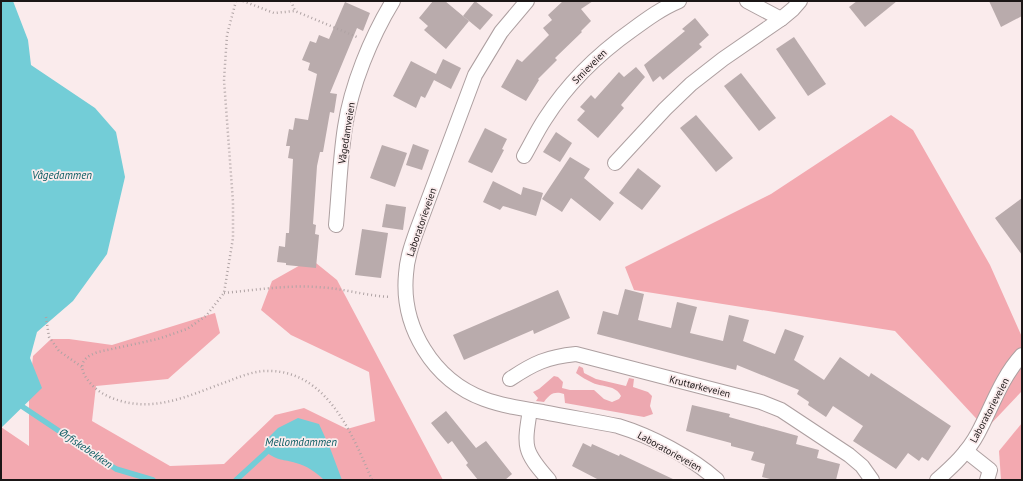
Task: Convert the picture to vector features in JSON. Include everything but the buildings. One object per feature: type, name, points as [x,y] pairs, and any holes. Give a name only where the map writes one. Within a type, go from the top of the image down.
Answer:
[{"type":"street","name":"Vågedamveien","points":[[336,225],[346,119],[356,83],[384,15],[393,1]]},
{"type":"street","name":"Laboratorieveien","points":[[527,1],[501,32],[486,56],[470,88],[411,248],[406,274],[406,297],[410,319],[422,346],[439,369],[465,390],[500,405],[618,426],[635,431],[687,458],[717,480]]},
{"type":"street","name":"Smieveien","points":[[524,156],[554,105],[596,58],[660,10],[679,1]]},
{"type":"street","points":[[748,1],[781,19]]},
{"type":"street","points":[[615,163],[691,84],[723,59],[781,19],[800,1]]},
{"type":"street","name":"Kruttørkeveien","points":[[510,379],[526,368],[542,360],[563,355],[576,354],[761,402],[782,410],[848,455],[862,466],[872,480]]},
{"type":"street","name":"Laboratorieveien","points":[[938,480],[966,451],[977,435],[1005,378],[1022,356]]},
{"type":"street","points":[[530,410],[526,438],[527,448],[531,459],[549,480]]},
{"type":"street","points":[[966,451],[990,470],[987,480]]},
{"type":"path","points":[[236,1],[227,35],[224,80],[233,202],[233,238],[224,293],[206,316],[187,329],[158,339],[89,355],[84,360],[82,367],[84,377],[94,388],[120,402],[141,405],[169,402],[199,393],[229,380],[253,373],[270,371],[298,377],[315,388],[341,417],[354,439],[372,480]]},
{"type":"path","points":[[243,1],[274,13],[295,12],[372,43]]},
{"type":"path","points":[[291,1],[295,12]]},
{"type":"path","points":[[224,293],[299,286],[331,288],[379,296],[406,297]]},
{"type":"path","points":[[46,317],[49,337],[59,351],[82,367]]},
{"type":"shaded area","points":[[891,115],[913,130],[990,265],[1022,337],[1022,391],[986,429],[895,331],[634,290],[625,267],[771,194]]},
{"type":"shaded area","points":[[311,259],[337,280],[443,480],[1,480],[1,427],[29,446],[29,394],[33,356],[51,339],[69,339],[112,345],[215,313],[220,333],[168,379],[96,386],[92,421],[170,466],[224,464],[275,415],[304,408],[347,429],[375,421],[369,372],[291,335],[261,310],[272,281]]},
{"type":"shaded area","points":[[579,366],[583,368],[584,373],[596,379],[626,386],[629,378],[634,379],[633,387],[648,392],[652,396],[650,406],[653,414],[644,417],[565,403],[564,394],[561,393],[552,394],[544,402],[536,401],[538,398],[533,392],[539,389],[554,376],[558,377],[563,382],[562,388],[570,390],[594,390],[604,399],[612,402],[619,399],[621,396],[616,390],[593,383],[576,373]]},
{"type":"shaded area","points":[[1022,423],[1022,480],[1001,480],[999,451]]},
{"type":"water","name":"Vågedammen","points":[[1,1],[13,1],[28,40],[31,65],[95,108],[116,132],[125,177],[107,254],[73,301],[37,332],[30,358],[42,388],[1,428]]},
{"type":"water","name":"Mellomdammen","points":[[298,418],[319,424],[342,480],[324,480],[315,472],[304,466],[277,458],[266,452],[265,441],[278,428]]},
{"type":"waterway","name":"Ørfiskebekken","points":[[23,407],[116,469],[153,480]]},
{"type":"waterway","name":"Ørfiskebekken","points":[[236,480],[271,448]]}]
